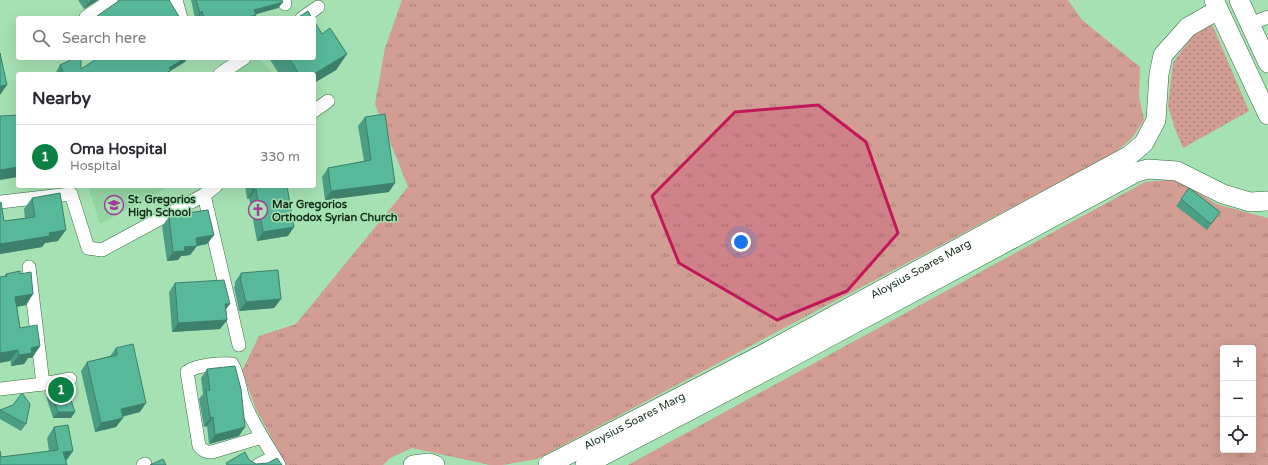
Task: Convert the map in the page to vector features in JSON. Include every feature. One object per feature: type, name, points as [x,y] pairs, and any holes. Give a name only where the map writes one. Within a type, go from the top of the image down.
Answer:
[{"type":"main road","name":"Aloysius Soares Marg","points":[[585,465],[816,334],[1103,179],[1144,143],[1156,120],[1159,74],[1163,55],[1188,27],[1219,11],[1245,12]]},
{"type":"main road","points":[[1219,11],[1268,115]]},
{"type":"main road","points":[[1245,12],[1268,63]]},
{"type":"main road","name":"Aloysius Soares Marg","points":[[1103,179],[1137,172],[1148,168],[1177,171],[1223,194],[1250,202],[1268,201]]},
{"type":"main road","name":"Aloysius Soares Marg","points":[[548,465],[773,358]]},
{"type":"main road","points":[[413,465],[435,465]]},
{"type":"street","points":[[87,16],[111,0]]},
{"type":"street","points":[[176,0],[180,16]]},
{"type":"street","points":[[305,16],[318,7]]},
{"type":"street","points":[[1245,12],[1268,17]]},
{"type":"street","points":[[223,72],[241,60]]},
{"type":"street","points":[[316,110],[328,101]]},
{"type":"street","points":[[0,202],[71,194],[88,248],[102,250],[204,195],[213,188]]},
{"type":"street","points":[[204,195],[239,345]]},
{"type":"street","points":[[29,266],[43,384]]},
{"type":"street","points":[[258,465],[276,461],[245,403],[238,385],[235,368],[232,364],[226,363],[190,369],[187,372],[199,446],[206,452],[212,452],[262,437]]},
{"type":"street","points":[[0,389],[43,384],[70,378]]},
{"type":"street","points":[[239,444],[250,465]]},
{"type":"highlighted area","points":[[818,105],[866,142],[898,233],[847,291],[777,320],[679,263],[652,196],[735,112]]},
{"type":"shaded area","points":[[249,60],[261,60],[271,72],[234,72]]},
{"type":"shaded area","name":"St. Gregorios High School","points":[[89,188],[166,188],[100,224]]},
{"type":"green space","points":[[402,0],[1068,0],[1082,20],[1140,67],[1139,97],[1144,120],[1132,138],[1113,154],[537,459],[502,465],[490,465],[412,448],[390,458],[383,465],[286,465],[256,409],[242,371],[259,336],[296,324],[408,187],[375,104],[385,48]]},
{"type":"green space","points":[[1211,22],[1249,111],[1183,148],[1168,106],[1173,63],[1195,32]]},
{"type":"green space","points":[[1177,179],[1216,204],[1268,218],[1268,465],[628,465],[1145,182]]},
{"type":"building","points":[[120,0],[169,0],[179,16],[97,16]]},
{"type":"building","points":[[196,0],[282,0],[283,2],[254,10],[256,15],[252,16],[203,16],[202,11],[200,13]]},
{"type":"building","points":[[308,11],[311,16],[300,16]]},
{"type":"building","points":[[316,24],[322,34],[330,28],[347,54],[316,73],[298,72],[290,60],[316,60]]},
{"type":"building","points":[[0,53],[7,85],[0,86]]},
{"type":"building","points":[[71,60],[81,60],[81,69],[95,60],[182,60],[169,68],[171,70],[168,72],[63,72],[60,65]]},
{"type":"building","points":[[385,114],[395,183],[331,191],[328,168],[371,160],[365,117]]},
{"type":"building","points":[[16,115],[16,167],[0,170],[0,116]]},
{"type":"building","points":[[253,188],[287,188],[294,227],[263,232],[256,189],[253,190]]},
{"type":"building","points":[[1189,188],[1220,212],[1211,224],[1181,199]]},
{"type":"building","points":[[60,193],[66,230],[49,233],[50,236],[0,244],[1,202],[4,221],[35,217],[32,198]]},
{"type":"building","points":[[208,210],[214,235],[196,238],[197,246],[184,247],[185,251],[173,252],[169,217]]},
{"type":"building","points":[[278,270],[281,299],[246,302],[240,278],[241,273]]},
{"type":"building","points":[[20,271],[20,274],[31,272],[33,294],[15,297],[20,328],[37,325],[40,346],[31,348],[32,353],[19,355],[18,350],[0,353],[0,277]]},
{"type":"building","points":[[224,280],[230,304],[225,304],[227,320],[178,323],[175,283]]},
{"type":"building","points":[[133,344],[146,403],[121,409],[123,418],[101,423],[87,362],[117,355],[116,348]]},
{"type":"building","points":[[235,366],[241,389],[245,427],[215,435],[213,417],[210,418],[206,390],[210,390],[207,369]]},
{"type":"building","points":[[66,385],[75,412],[58,412],[51,393],[51,386]]},
{"type":"building","points":[[22,393],[30,404],[26,424],[0,410],[13,405]]},
{"type":"building","points":[[68,425],[73,451],[63,452],[67,465],[0,465],[0,451],[1,457],[58,450],[54,427]]},
{"type":"building","points":[[245,452],[249,460],[256,464],[268,463],[277,458],[282,465],[227,465],[226,463]]},
{"type":"building","points":[[163,459],[166,465],[150,465]]},
{"type":"place","name":"St. Gregorios High School","points":[[114,205]]},
{"type":"place","name":"Mar Gregorios Orthodox Syrian Church","points":[[258,210]]},
{"type":"place","name":"Oma Hospital","points":[[61,390]]}]
